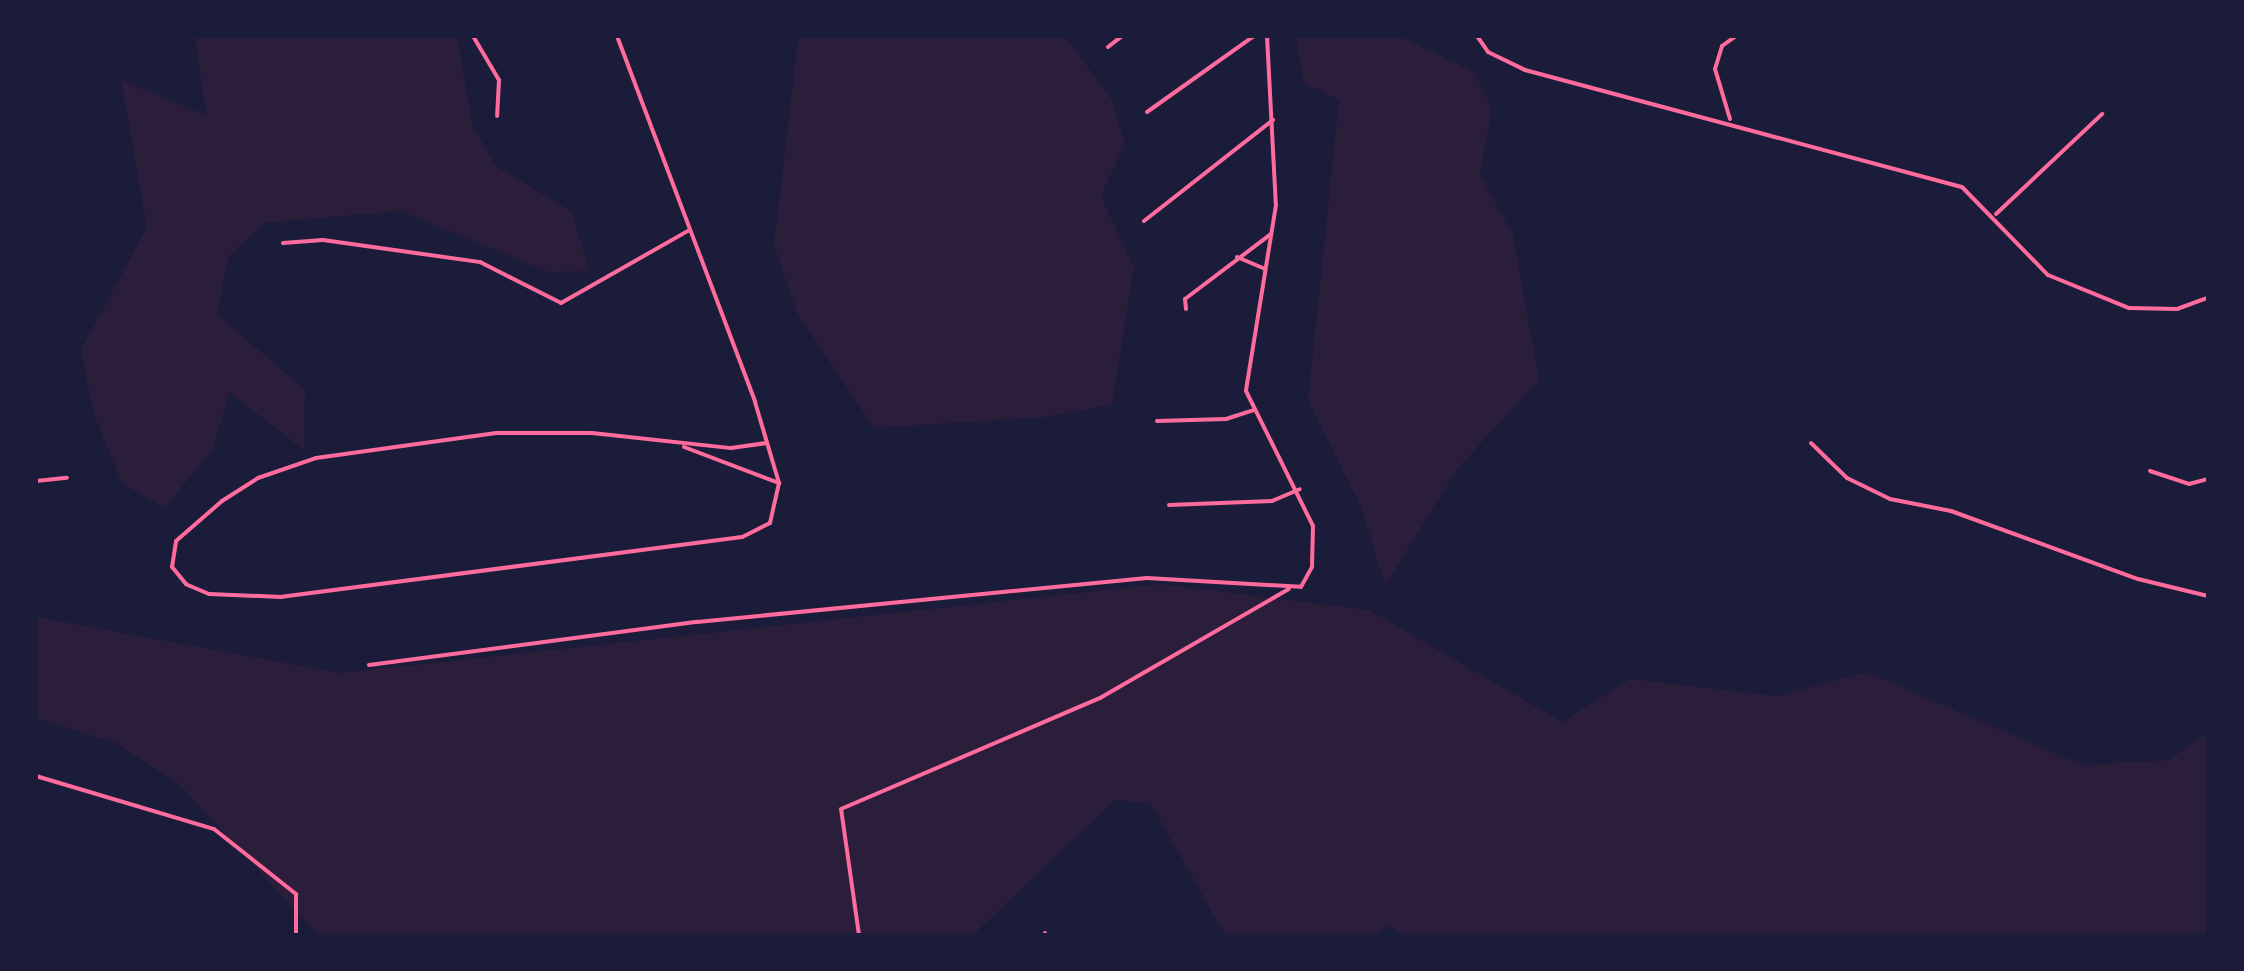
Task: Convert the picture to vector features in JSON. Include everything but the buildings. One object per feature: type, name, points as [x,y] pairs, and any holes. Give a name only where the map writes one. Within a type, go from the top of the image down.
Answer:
[{"type":"street","points":[[473,36],[499,80],[497,116]]},
{"type":"street","points":[[617,36],[767,443],[779,483],[777,513],[742,537],[282,597],[209,594],[172,567],[176,541],[222,501],[258,478],[316,458],[496,433],[592,433],[678,445],[767,443]]},
{"type":"street","points":[[1108,47],[1122,36]]},
{"type":"street","points":[[1147,112],[1254,36]]},
{"type":"street","points":[[1267,36],[1273,120],[1271,234],[1246,391],[1300,489],[1315,541],[1301,587]]},
{"type":"street","points":[[1477,36],[1488,52],[1525,70],[1730,119],[1945,179],[1996,214],[2033,264],[2074,288],[2151,311],[2208,298]]},
{"type":"street","points":[[1730,119],[1715,69],[1722,46],[1736,36]]},
{"type":"street","points":[[1996,214],[2102,114]]},
{"type":"street","points":[[1144,221],[1273,120]]},
{"type":"street","points":[[283,243],[323,240],[480,262],[561,303],[688,230]]},
{"type":"street","points":[[1186,309],[1185,299],[1271,234]]},
{"type":"street","points":[[1237,257],[1265,269]]},
{"type":"street","points":[[1157,421],[1226,419],[1254,410]]},
{"type":"street","points":[[1811,443],[1840,473],[1890,499],[1951,511],[2138,579],[2208,596]]},
{"type":"street","points":[[678,445],[779,483]]},
{"type":"street","points":[[2150,471],[2189,484],[2208,479]]},
{"type":"street","points":[[36,481],[67,478]]},
{"type":"street","points":[[1169,505],[1272,501],[1300,489]]},
{"type":"street","points":[[369,665],[697,622],[1147,578],[1301,587]]},
{"type":"street","points":[[859,935],[838,814],[851,803],[1100,698],[1279,591],[1301,587]]},
{"type":"street","points":[[36,776],[214,829],[296,894],[296,935]]},
{"type":"shaded area","points":[[195,36],[457,36],[472,124],[496,166],[572,212],[589,271],[549,272],[400,211],[264,223],[228,257],[217,314],[305,390],[304,450],[229,392],[213,450],[164,508],[122,483],[94,415],[81,350],[147,227],[121,80],[206,115]]},
{"type":"shaded area","points":[[792,36],[1065,36],[1112,100],[1125,144],[1101,196],[1134,267],[1112,404],[1046,417],[874,428],[797,313],[774,245],[798,39]]},
{"type":"shaded area","points":[[1296,36],[1399,36],[1474,72],[1492,109],[1480,174],[1513,235],[1539,380],[1458,468],[1385,586],[1361,507],[1308,400],[1339,100],[1304,83]]},
{"type":"shaded area","points":[[1161,584],[1369,610],[1562,722],[1630,679],[1777,696],[1867,672],[2082,765],[2169,760],[2208,732],[2208,935],[1403,935],[1390,925],[1373,935],[1225,935],[1151,804],[1115,800],[973,935],[318,935],[179,784],[116,743],[36,718],[36,617],[340,673]]}]
